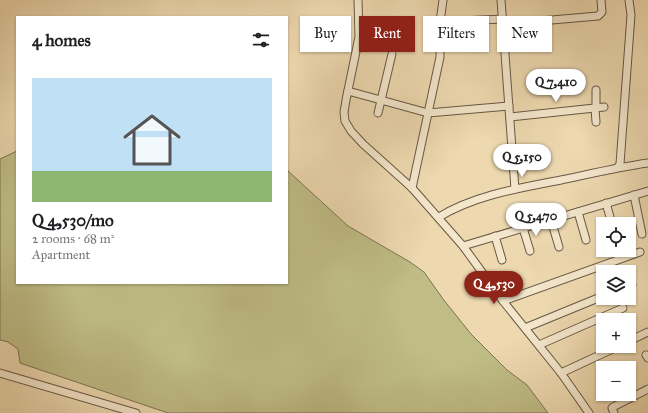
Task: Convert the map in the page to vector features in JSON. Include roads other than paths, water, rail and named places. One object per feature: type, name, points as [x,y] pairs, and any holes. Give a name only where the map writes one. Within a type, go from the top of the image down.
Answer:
[{"type":"street","points":[[358,0],[359,37],[344,112],[345,121],[351,131],[363,144],[412,188],[463,246],[503,301],[561,373],[589,413]]},
{"type":"street","points":[[441,16],[443,0]]},
{"type":"street","points":[[501,0],[503,16]]},
{"type":"street","points":[[552,18],[598,16],[602,12],[601,0]]},
{"type":"street","points":[[618,167],[620,164],[632,14],[629,0]]},
{"type":"street","points":[[412,188],[440,52]]},
{"type":"street","points":[[505,52],[515,189]]},
{"type":"street","points":[[378,113],[392,54]]},
{"type":"street","points":[[596,90],[596,122]]},
{"type":"street","points":[[348,91],[428,113],[509,106]]},
{"type":"street","points":[[510,117],[604,107]]},
{"type":"street","points":[[439,218],[448,212],[475,201],[515,189],[618,167],[648,163]]},
{"type":"street","points":[[463,246],[648,191]]},
{"type":"street","points":[[634,195],[642,234]]},
{"type":"street","points":[[606,203],[610,217]]},
{"type":"street","points":[[578,212],[586,240]]},
{"type":"street","points":[[551,220],[559,246]]},
{"type":"street","points":[[524,228],[530,251]]},
{"type":"street","points":[[495,236],[502,260]]},
{"type":"street","points":[[503,301],[640,252]]},
{"type":"street","points":[[525,328],[596,299]]},
{"type":"street","points":[[539,345],[623,308]]},
{"type":"street","points":[[636,338],[648,332]]},
{"type":"street","points":[[561,373],[604,353]]},
{"type":"street","points":[[0,373],[136,413]]},
{"type":"street","points":[[614,413],[612,408],[648,389]]}]
